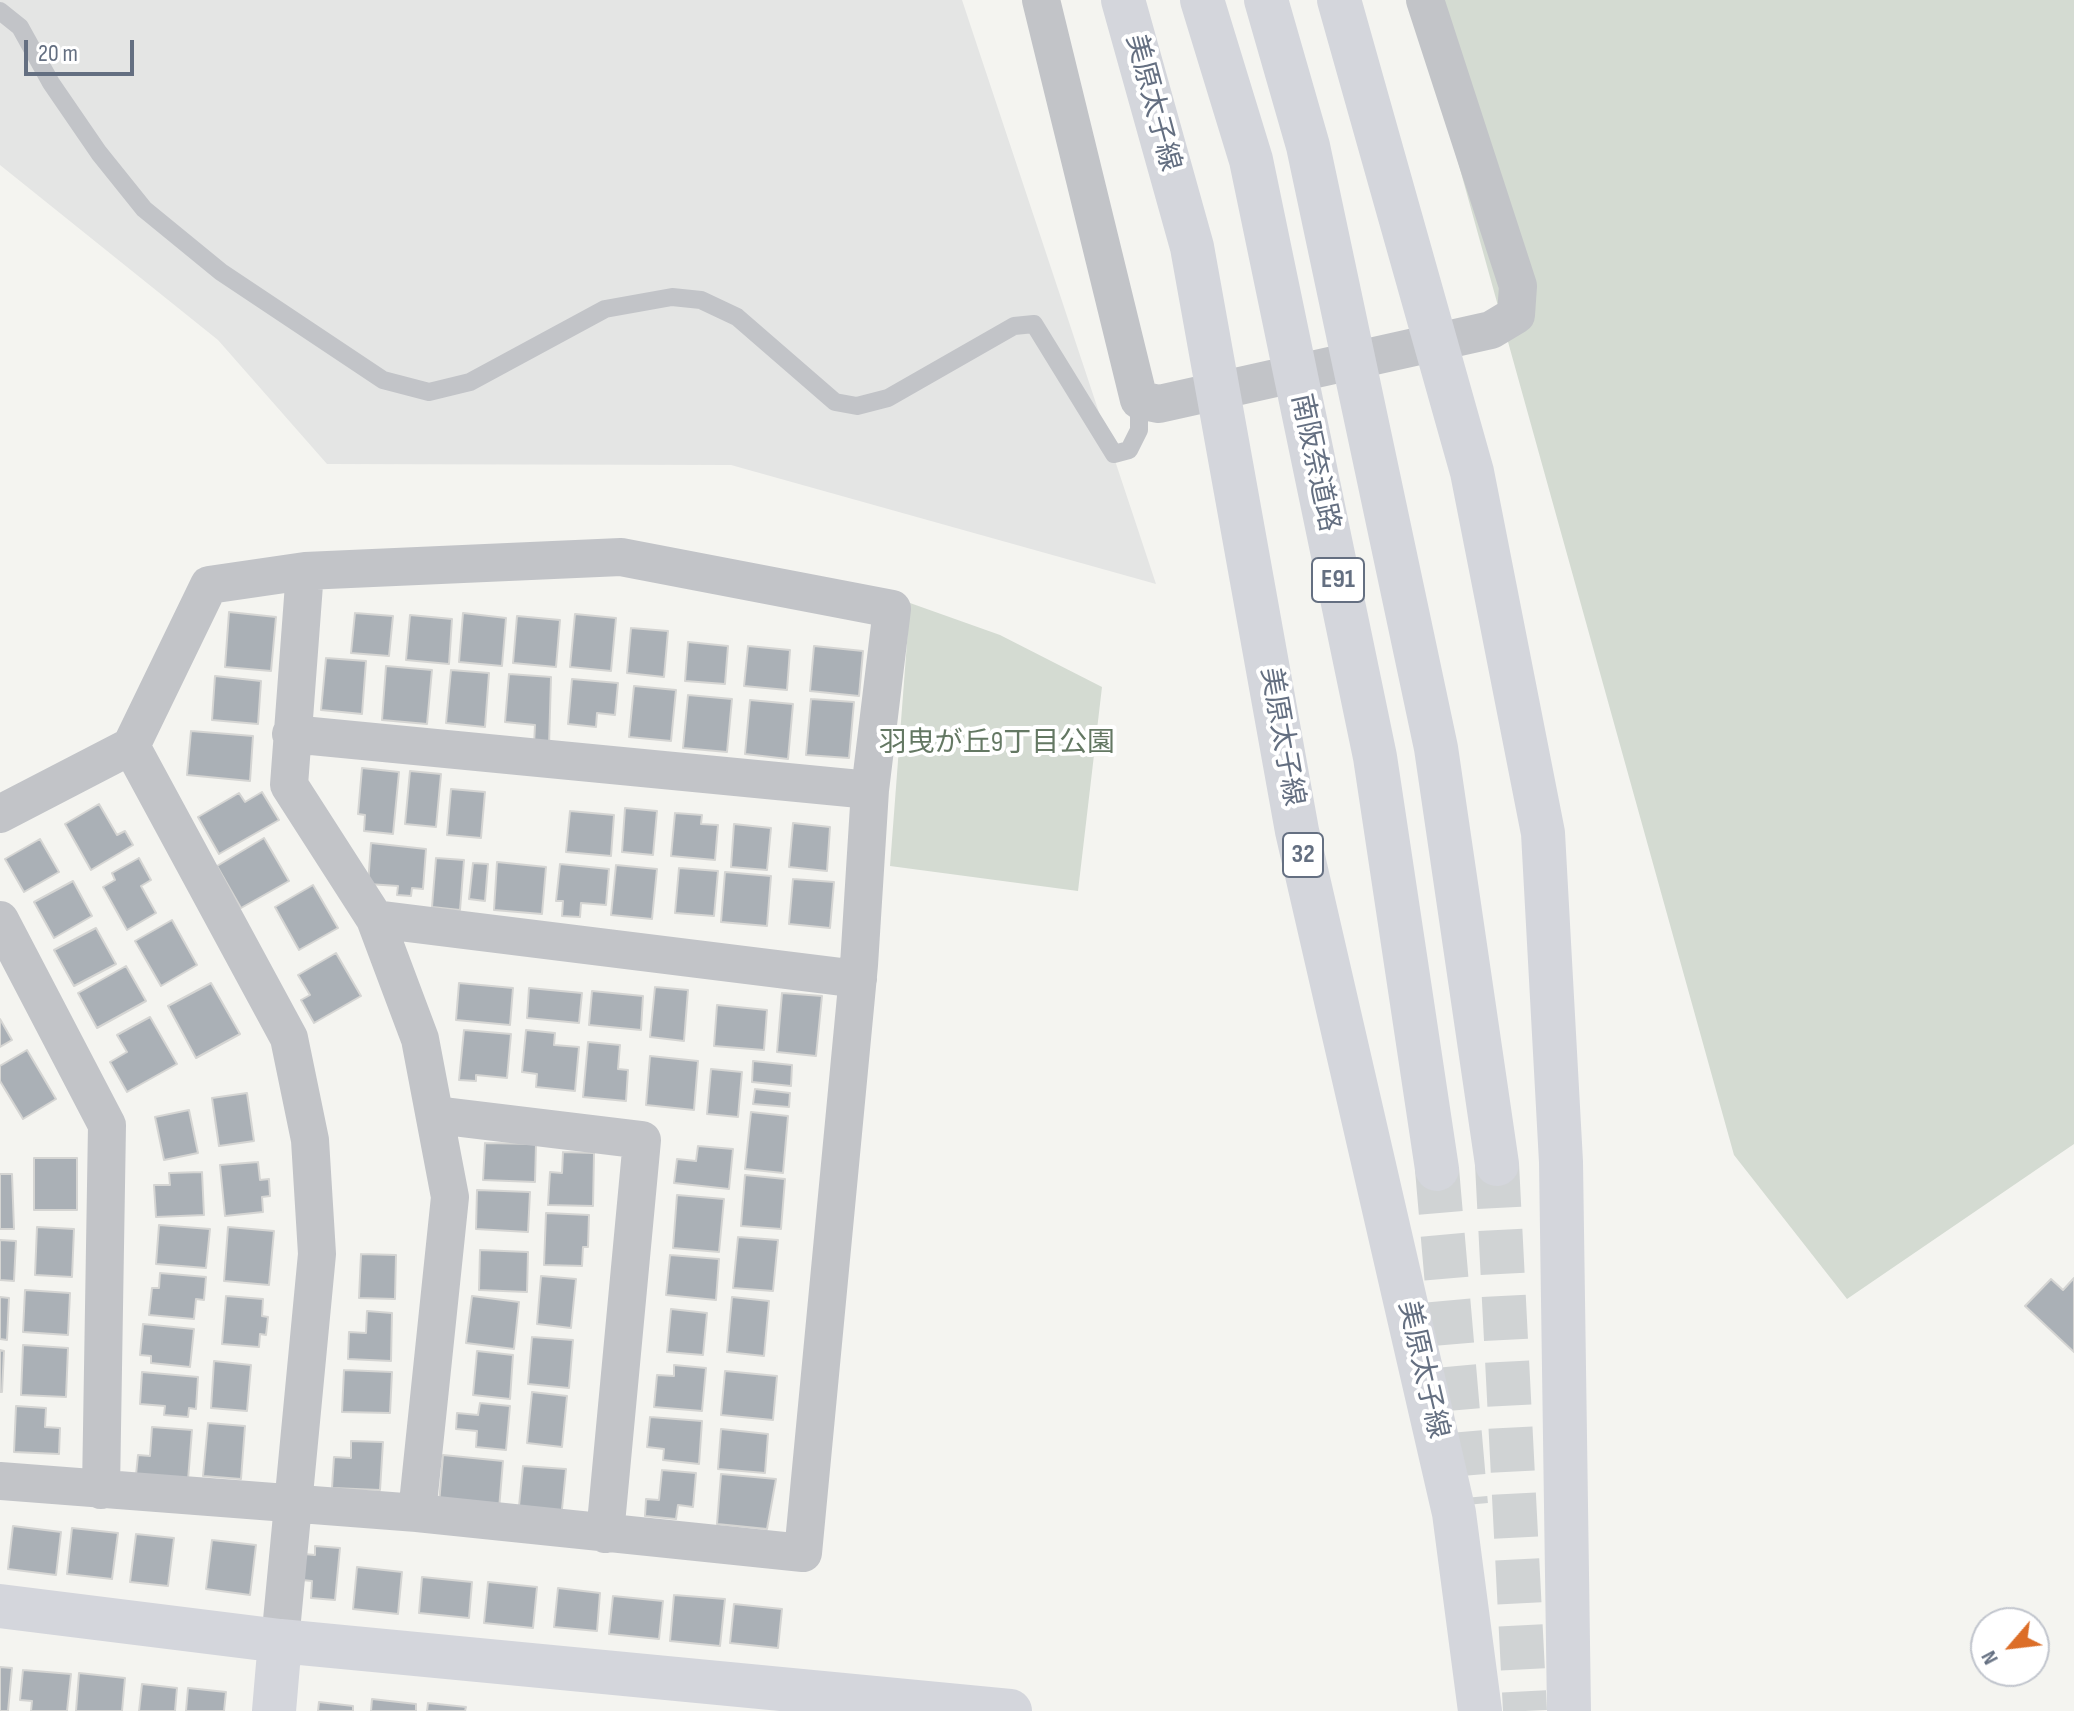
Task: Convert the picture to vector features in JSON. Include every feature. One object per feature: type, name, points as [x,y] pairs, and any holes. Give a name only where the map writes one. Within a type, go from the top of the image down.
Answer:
[{"type":"main road","name":"美原太子線","points":[[1123,0],[1192,247],[1297,831],[1454,1513],[1480,1711]]},
{"type":"main road","name":"南阪奈道路","points":[[1202,0],[1251,160],[1372,742],[1437,1169]]},
{"type":"main road","name":"E91","points":[[1266,0],[1308,146],[1436,748],[1497,1164]]},
{"type":"main road","points":[[1339,0],[1472,472],[1543,833],[1561,1162],[1569,1711]]},
{"type":"main road","points":[[0,1606],[705,1697],[1010,1711]]},
{"type":"main road","points":[[274,1711],[280,1641]]},
{"type":"street","points":[[1041,0],[1149,402],[1491,330],[1516,315],[1518,286],[1425,0]]},
{"type":"street","points":[[0,814],[131,746],[209,585],[305,571],[621,557],[892,609],[870,790],[858,979],[803,1553],[417,1513],[0,1481]]},
{"type":"street","points":[[305,571],[289,785],[375,919],[420,1039],[450,1197],[417,1513]]},
{"type":"street","points":[[291,734],[870,790]]},
{"type":"street","points":[[131,746],[289,1038],[310,1140],[317,1254],[280,1641]]},
{"type":"street","points":[[375,919],[858,979]]},
{"type":"street","points":[[0,920],[107,1125],[101,1490]]},
{"type":"street","points":[[436,1115],[642,1140],[605,1534]]},
{"type":"lane","points":[[0,11],[20,27],[51,83],[144,209],[221,272],[383,380],[429,392],[470,382],[605,309],[672,297],[701,300],[737,317],[835,402],[857,406],[888,398],[1014,326],[1034,324],[1114,454],[1129,450],[1149,402]]},
{"type":"shaded area","points":[[0,0],[962,0],[1156,584],[731,465],[327,464],[218,340],[0,165]]},
{"type":"green space","points":[[1413,0],[2074,0],[2074,1144],[1847,1299],[1734,1155]]},
{"type":"green space","name":"羽曳が丘9丁目公園","points":[[910,603],[1000,635],[1102,687],[1078,891],[890,866]]},
{"type":"building","points":[[229,612],[276,617],[271,671],[225,667]]},
{"type":"building","points":[[355,613],[393,616],[389,656],[351,653]]},
{"type":"building","points":[[463,613],[506,618],[502,666],[459,662]]},
{"type":"building","points":[[575,614],[616,618],[611,671],[570,667]]},
{"type":"building","points":[[410,615],[452,619],[449,664],[406,660]]},
{"type":"building","points":[[517,616],[560,620],[556,667],[513,663]]},
{"type":"building","points":[[631,628],[668,631],[664,677],[627,673]]},
{"type":"building","points":[[688,642],[728,646],[725,684],[685,681]]},
{"type":"building","points":[[748,646],[790,650],[787,690],[744,686]]},
{"type":"building","points":[[814,646],[863,651],[859,696],[810,691]]},
{"type":"building","points":[[326,658],[366,661],[362,714],[321,710]]},
{"type":"building","points":[[386,666],[432,670],[427,724],[382,720]]},
{"type":"building","points":[[451,670],[489,673],[485,727],[446,723]]},
{"type":"building","points":[[509,674],[551,677],[549,746],[534,745],[535,725],[505,722]]},
{"type":"building","points":[[215,676],[261,681],[258,724],[212,720]]},
{"type":"building","points":[[572,679],[618,683],[615,715],[597,713],[596,727],[568,724]]},
{"type":"building","points":[[634,686],[676,690],[671,741],[629,737]]},
{"type":"building","points":[[688,695],[732,699],[727,752],[683,748]]},
{"type":"building","points":[[811,699],[854,702],[849,758],[806,755]]},
{"type":"building","points":[[750,700],[793,704],[788,759],[745,754]]},
{"type":"building","points":[[191,731],[253,736],[250,781],[187,775]]},
{"type":"building","points":[[362,768],[399,772],[393,834],[364,831],[365,815],[358,814]]},
{"type":"building","points":[[410,771],[441,774],[436,827],[405,824]]},
{"type":"building","points":[[451,789],[485,792],[481,838],[447,835]]},
{"type":"building","points":[[262,792],[279,820],[219,854],[198,817],[239,793],[245,802]]},
{"type":"building","points":[[99,804],[117,835],[125,831],[133,845],[91,870],[65,824]]},
{"type":"building","points":[[625,808],[657,811],[653,855],[622,852]]},
{"type":"building","points":[[570,811],[614,815],[611,856],[566,852]]},
{"type":"building","points":[[675,813],[702,815],[701,824],[718,825],[715,860],[671,856]]},
{"type":"building","points":[[793,823],[830,827],[827,871],[789,867]]},
{"type":"building","points":[[734,824],[771,828],[767,870],[731,867]]},
{"type":"building","points":[[264,838],[289,881],[241,908],[217,866]]},
{"type":"building","points":[[40,839],[59,872],[24,892],[5,859]]},
{"type":"building","points":[[371,843],[426,849],[423,889],[412,888],[411,896],[397,895],[398,886],[368,884]]},
{"type":"building","points":[[139,858],[151,880],[141,886],[156,913],[127,930],[103,887],[115,880],[112,873]]},
{"type":"building","points":[[436,858],[464,860],[460,910],[432,907]]},
{"type":"building","points":[[497,862],[546,867],[542,914],[494,910]]},
{"type":"building","points":[[473,863],[488,864],[485,901],[469,899]]},
{"type":"building","points":[[560,864],[609,869],[606,905],[581,903],[580,917],[562,916],[563,901],[556,901]]},
{"type":"building","points":[[616,865],[657,869],[652,919],[611,915]]},
{"type":"building","points":[[679,868],[718,871],[714,916],[675,913]]},
{"type":"building","points":[[725,872],[771,876],[767,926],[721,922]]},
{"type":"building","points":[[793,879],[834,882],[830,928],[789,924]]},
{"type":"building","points":[[73,881],[92,916],[54,938],[34,902]]},
{"type":"building","points":[[313,885],[338,928],[299,950],[275,907]]},
{"type":"building","points":[[172,920],[197,965],[161,986],[135,941]]},
{"type":"building","points":[[96,928],[116,964],[74,986],[54,950]]},
{"type":"building","points":[[336,953],[361,996],[314,1023],[301,1000],[310,995],[298,975]]},
{"type":"building","points":[[126,966],[146,1001],[97,1028],[78,993]]},
{"type":"building","points":[[211,983],[240,1034],[196,1058],[168,1006]]},
{"type":"building","points":[[459,983],[513,988],[510,1025],[456,1020]]},
{"type":"building","points":[[655,987],[688,990],[684,1041],[650,1037]]},
{"type":"building","points":[[529,988],[582,993],[579,1023],[527,1018]]},
{"type":"building","points":[[592,991],[643,996],[641,1030],[589,1025]]},
{"type":"building","points":[[782,993],[822,996],[816,1056],[777,1052]]},
{"type":"building","points":[[717,1005],[767,1010],[764,1050],[714,1046]]},
{"type":"building","points":[[150,1017],[177,1064],[127,1092],[110,1062],[127,1052],[117,1035]]},
{"type":"building","points":[[0,1019],[12,1040],[0,1047]]},
{"type":"building","points":[[464,1030],[511,1034],[507,1078],[476,1075],[476,1081],[459,1080]]},
{"type":"building","points":[[526,1030],[555,1033],[554,1045],[579,1047],[575,1091],[536,1087],[537,1074],[522,1072]]},
{"type":"building","points":[[588,1042],[620,1045],[618,1069],[628,1070],[626,1101],[583,1097]]},
{"type":"building","points":[[27,1050],[56,1099],[23,1119],[0,1081],[0,1066]]},
{"type":"building","points":[[650,1056],[698,1061],[694,1110],[646,1105]]},
{"type":"building","points":[[753,1061],[792,1065],[791,1086],[752,1082]]},
{"type":"building","points":[[711,1069],[742,1072],[738,1117],[707,1114]]},
{"type":"building","points":[[755,1089],[790,1093],[789,1107],[753,1104]]},
{"type":"building","points":[[247,1093],[254,1141],[219,1146],[212,1098]]},
{"type":"building","points":[[189,1110],[198,1153],[164,1160],[155,1117]]},
{"type":"building","points":[[751,1112],[788,1116],[783,1173],[745,1169]]},
{"type":"building","points":[[485,1143],[536,1144],[535,1182],[483,1180]]},
{"type":"building","points":[[698,1146],[733,1149],[729,1189],[674,1183],[677,1159],[696,1161]]},
{"type":"building","points":[[563,1152],[594,1153],[593,1206],[548,1205],[550,1172],[562,1173]]},
{"type":"building","points":[[34,1158],[77,1158],[77,1210],[34,1210]]},
{"type":"building","points":[[258,1162],[260,1180],[269,1179],[270,1196],[262,1197],[263,1212],[225,1216],[220,1165]]},
{"type":"building","points":[[202,1172],[204,1215],[156,1217],[154,1185],[170,1185],[169,1173]]},
{"type":"building","points":[[0,1174],[12,1174],[14,1229],[0,1229]]},
{"type":"building","points":[[745,1175],[785,1179],[781,1229],[741,1226]]},
{"type":"building","points":[[477,1190],[530,1192],[528,1232],[476,1229]]},
{"type":"building","points":[[677,1195],[724,1199],[719,1252],[673,1248]]},
{"type":"building","points":[[546,1213],[589,1215],[588,1247],[583,1247],[582,1266],[544,1265]]},
{"type":"building","points":[[159,1225],[210,1229],[206,1268],[156,1264]]},
{"type":"building","points":[[37,1227],[74,1229],[72,1277],[35,1275]]},
{"type":"building","points":[[228,1227],[274,1231],[269,1285],[224,1281]]},
{"type":"building","points":[[738,1237],[778,1240],[773,1291],[733,1288]]},
{"type":"building","points":[[0,1240],[16,1241],[14,1281],[0,1280]]},
{"type":"building","points":[[480,1250],[528,1252],[527,1292],[479,1290]]},
{"type":"building","points":[[361,1254],[396,1255],[395,1299],[359,1298]]},
{"type":"building","points":[[670,1255],[719,1259],[716,1300],[666,1295]]},
{"type":"building","points":[[160,1273],[206,1277],[204,1300],[196,1299],[194,1319],[149,1315],[152,1288],[159,1288]]},
{"type":"building","points":[[541,1276],[576,1279],[571,1328],[537,1324]]},
{"type":"building","points":[[2074,1278],[2074,1352],[2025,1306],[2051,1279],[2063,1290]]},
{"type":"building","points":[[25,1290],[70,1293],[68,1335],[23,1332]]},
{"type":"building","points":[[226,1296],[263,1299],[262,1316],[268,1317],[266,1335],[260,1334],[259,1347],[222,1344]]},
{"type":"building","points":[[472,1296],[519,1302],[514,1349],[466,1343]]},
{"type":"building","points":[[0,1297],[9,1298],[7,1340],[0,1339]]},
{"type":"building","points":[[732,1297],[769,1301],[764,1356],[727,1352]]},
{"type":"building","points":[[671,1309],[707,1313],[703,1355],[667,1352]]},
{"type":"building","points":[[367,1311],[392,1313],[391,1361],[348,1359],[349,1332],[366,1333]]},
{"type":"building","points":[[143,1324],[194,1329],[190,1367],[151,1363],[151,1356],[140,1355]]},
{"type":"building","points":[[532,1337],[573,1340],[569,1388],[528,1384]]},
{"type":"building","points":[[23,1345],[68,1348],[66,1397],[21,1395]]},
{"type":"building","points":[[0,1350],[4,1351],[2,1392],[0,1392]]},
{"type":"building","points":[[477,1351],[513,1355],[510,1399],[473,1395]]},
{"type":"building","points":[[214,1361],[251,1365],[247,1411],[211,1408]]},
{"type":"building","points":[[674,1365],[706,1368],[702,1411],[654,1407],[657,1375],[674,1376]]},
{"type":"building","points":[[344,1370],[392,1372],[390,1413],[342,1412]]},
{"type":"building","points":[[725,1371],[777,1376],[773,1420],[721,1415]]},
{"type":"building","points":[[142,1372],[198,1377],[196,1409],[189,1408],[188,1417],[164,1415],[165,1406],[140,1404]]},
{"type":"building","points":[[532,1392],[567,1396],[562,1447],[527,1443]]},
{"type":"building","points":[[480,1403],[510,1406],[506,1450],[476,1447],[477,1431],[456,1429],[457,1413],[478,1415]]},
{"type":"building","points":[[16,1406],[46,1408],[45,1427],[60,1428],[59,1454],[14,1452]]},
{"type":"building","points":[[650,1417],[702,1421],[699,1464],[663,1460],[664,1449],[647,1447]]},
{"type":"building","points":[[208,1423],[245,1426],[241,1479],[203,1476]]},
{"type":"building","points":[[152,1427],[192,1430],[188,1480],[136,1475],[138,1455],[150,1456]]},
{"type":"building","points":[[721,1429],[768,1434],[765,1473],[718,1469]]},
{"type":"building","points":[[351,1441],[383,1442],[380,1490],[332,1488],[334,1457],[351,1458]]},
{"type":"building","points":[[443,1455],[503,1461],[499,1509],[439,1504]]},
{"type":"building","points":[[523,1466],[566,1469],[561,1519],[518,1516]]},
{"type":"building","points":[[662,1470],[696,1473],[693,1507],[678,1505],[676,1519],[645,1516],[646,1499],[659,1500]]},
{"type":"building","points":[[721,1474],[776,1479],[767,1529],[717,1524]]},
{"type":"building","points":[[13,1526],[61,1532],[56,1575],[8,1569]]},
{"type":"building","points":[[72,1528],[118,1533],[112,1579],[67,1574]]},
{"type":"building","points":[[136,1534],[174,1538],[168,1586],[130,1582]]},
{"type":"building","points":[[212,1540],[256,1545],[250,1595],[206,1589]]},
{"type":"building","points":[[315,1546],[340,1548],[335,1600],[311,1598],[312,1581],[302,1580],[304,1554],[315,1555]]},
{"type":"building","points":[[357,1567],[402,1572],[398,1614],[353,1609]]},
{"type":"building","points":[[422,1577],[472,1582],[469,1618],[419,1613]]},
{"type":"building","points":[[488,1582],[537,1587],[533,1628],[484,1623]]},
{"type":"building","points":[[558,1588],[600,1593],[597,1631],[554,1627]]},
{"type":"building","points":[[674,1595],[725,1599],[720,1646],[670,1641]]},
{"type":"building","points":[[613,1596],[663,1601],[659,1639],[609,1634]]},
{"type":"building","points":[[734,1604],[782,1609],[778,1648],[730,1643]]},
{"type":"building","points":[[0,1667],[12,1668],[8,1711],[0,1711]]},
{"type":"building","points":[[23,1670],[71,1674],[67,1711],[31,1711],[32,1701],[20,1700]]},
{"type":"building","points":[[79,1673],[125,1678],[122,1711],[76,1711]]},
{"type":"building","points":[[142,1684],[177,1688],[175,1711],[139,1711]]},
{"type":"building","points":[[188,1688],[226,1692],[224,1711],[186,1711]]},
{"type":"building","points":[[372,1699],[416,1704],[416,1711],[371,1711]]},
{"type":"building","points":[[319,1702],[353,1706],[353,1711],[318,1711]]},
{"type":"building","points":[[428,1703],[466,1707],[465,1711],[427,1711]]},
{"type":"tunnel","points":[[1497,1164],[1525,1711]]},
{"type":"tunnel","points":[[1437,1169],[1466,1505]]}]
